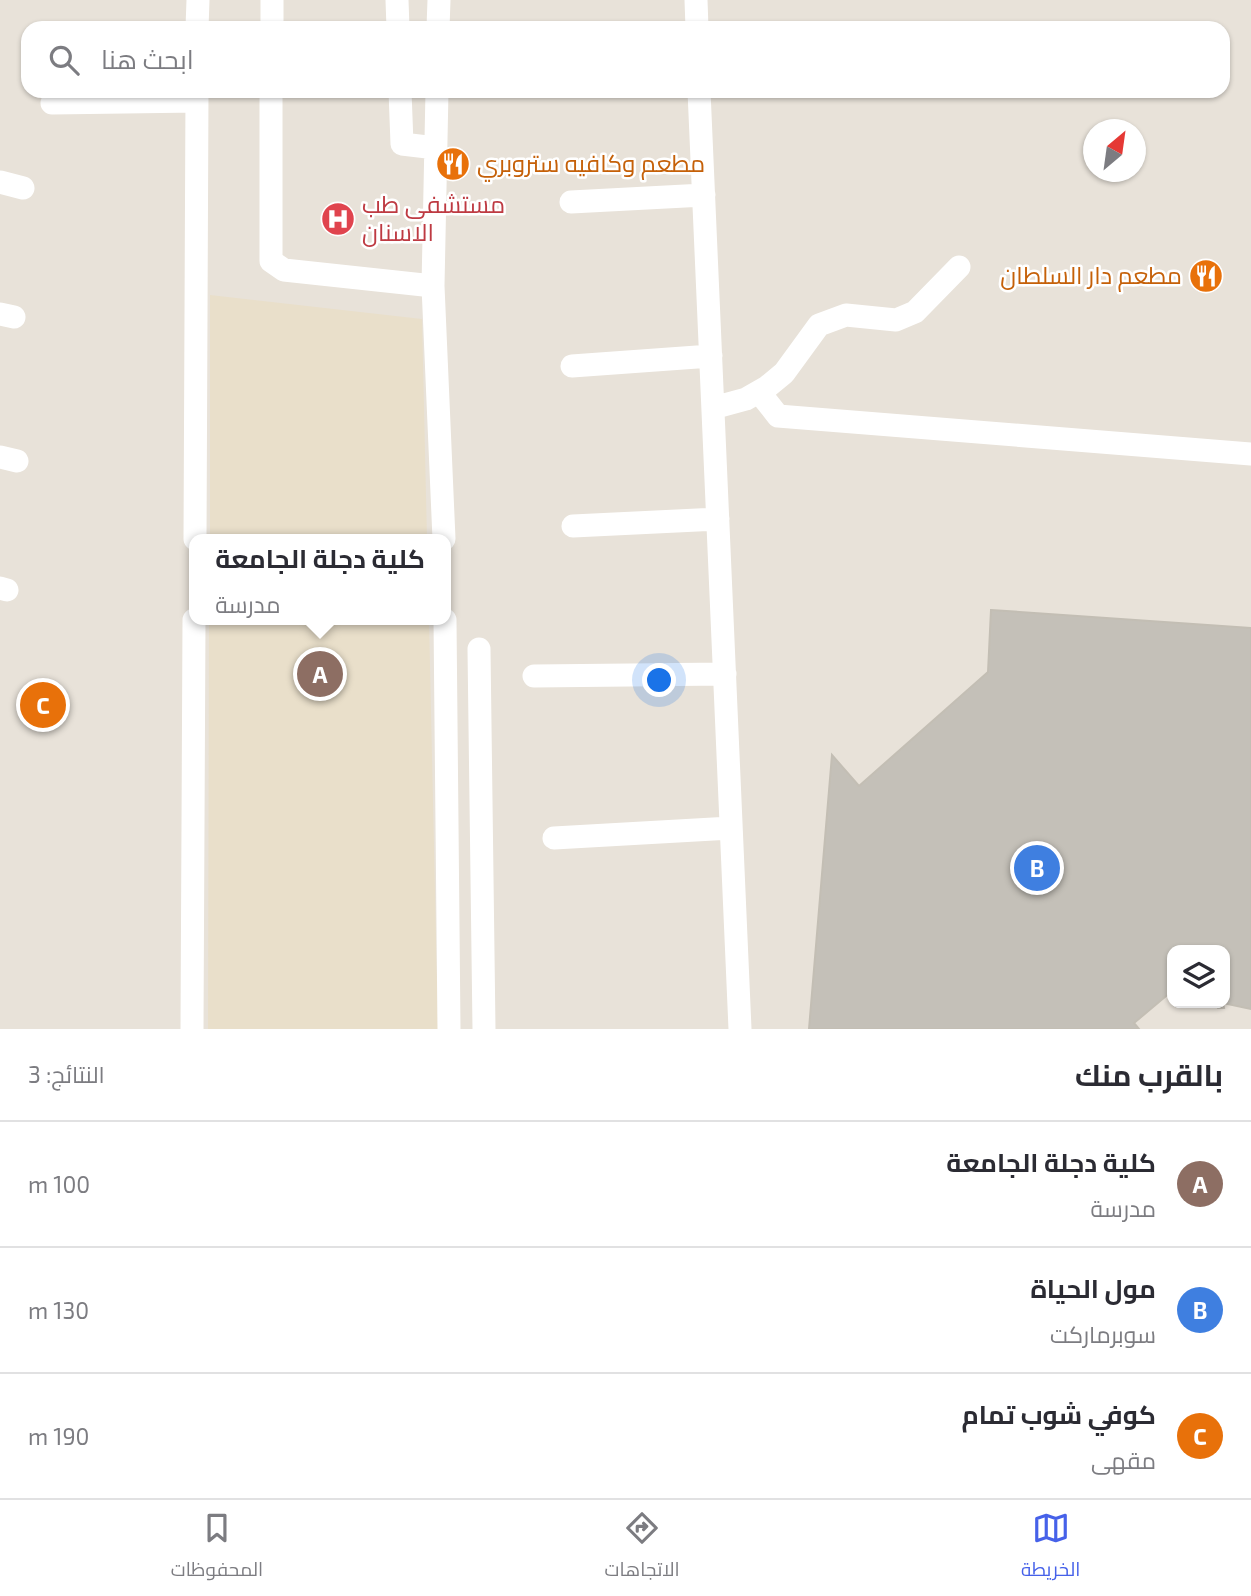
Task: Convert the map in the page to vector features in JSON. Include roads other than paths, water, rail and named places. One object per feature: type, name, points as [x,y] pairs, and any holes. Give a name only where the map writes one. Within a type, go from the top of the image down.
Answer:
[{"type":"street","points":[[197,21],[198,0]]},
{"type":"street","points":[[272,0],[272,21]]},
{"type":"street","points":[[397,0],[398,21]]},
{"type":"street","points":[[438,21],[439,0]]},
{"type":"street","points":[[696,0],[696,21]]},
{"type":"street","points":[[52,103],[156,98]]},
{"type":"street","points":[[195,534],[197,98]]},
{"type":"street","points":[[271,98],[271,261],[284,270],[433,286]]},
{"type":"street","points":[[400,98],[402,144],[436,148]]},
{"type":"street","points":[[437,98],[433,286],[444,534]]},
{"type":"street","points":[[699,98],[740,1029]]},
{"type":"street","points":[[0,182],[23,187]]},
{"type":"street","points":[[572,202],[704,195]]},
{"type":"street","points":[[713,408],[746,399],[784,373],[819,325],[846,315],[896,320],[915,312],[959,267]]},
{"type":"street","points":[[572,366],[711,356]]},
{"type":"street","points":[[759,392],[778,416],[1251,454]]},
{"type":"street","points":[[573,526],[718,519]]},
{"type":"street","points":[[192,1029],[194,625]]},
{"type":"street","points":[[445,625],[449,1029]]},
{"type":"street","points":[[480,649],[484,1029]]},
{"type":"street","points":[[534,676],[725,674]]},
{"type":"street","points":[[555,838],[731,828]]},
{"type":"place","name":"مطعم وكافيه ستروبري","points":[[453,164]]},
{"type":"place","name":"مستشفى طب الاسنان","points":[[338,219]]},
{"type":"place","name":"مطعم دار السلطان","points":[[1206,276]]},
{"type":"place","name":"كلية دجلة الجامعة","points":[[320,674]]},
{"type":"place","name":"كوفي شوب تمام","points":[[43,705]]},
{"type":"place","name":"مول الحياة","points":[[1037,868]]}]
